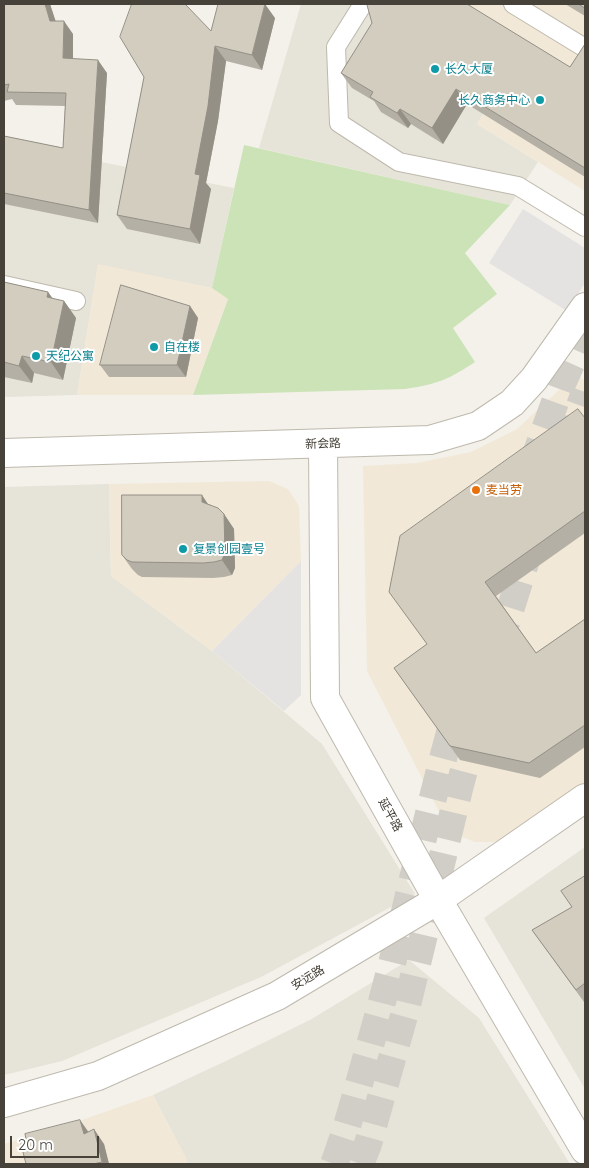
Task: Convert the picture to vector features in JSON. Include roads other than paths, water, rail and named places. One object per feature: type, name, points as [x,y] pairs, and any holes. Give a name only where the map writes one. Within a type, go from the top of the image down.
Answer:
[{"type":"street","name":"新会路","points":[[4,453],[430,440],[478,426],[512,404],[585,307]]},
{"type":"street","name":"延平路","points":[[322,444],[325,698],[438,900],[585,1150]]},
{"type":"street","name":"安远路","points":[[4,1103],[98,1076],[277,996],[438,900],[585,798]]},
{"type":"lane","points":[[363,4],[336,47],[338,122],[399,162],[518,186],[585,227]]},
{"type":"lane","points":[[513,4],[585,48]]},
{"type":"lane","points":[[4,285],[76,301]]},
{"type":"tunnel","points":[[531,468],[561,386],[585,332]]},
{"type":"tunnel","points":[[566,445],[585,392]]},
{"type":"tunnel","points":[[498,648],[531,544]]},
{"type":"tunnel","points":[[334,1164],[378,1015],[457,707]]},
{"type":"tunnel","points":[[360,1164],[368,1144],[407,1005],[476,726]]},
{"type":"place","name":"长久大厦","points":[[435,69]]},
{"type":"place","name":"长久商务中心","points":[[540,100]]},
{"type":"place","name":"自在楼","points":[[154,347]]},
{"type":"place","name":"天纪公寓","points":[[36,356]]},
{"type":"place","name":"麦当劳","points":[[476,490]]},
{"type":"place","name":"复景创园壹号","points":[[183,549]]}]
